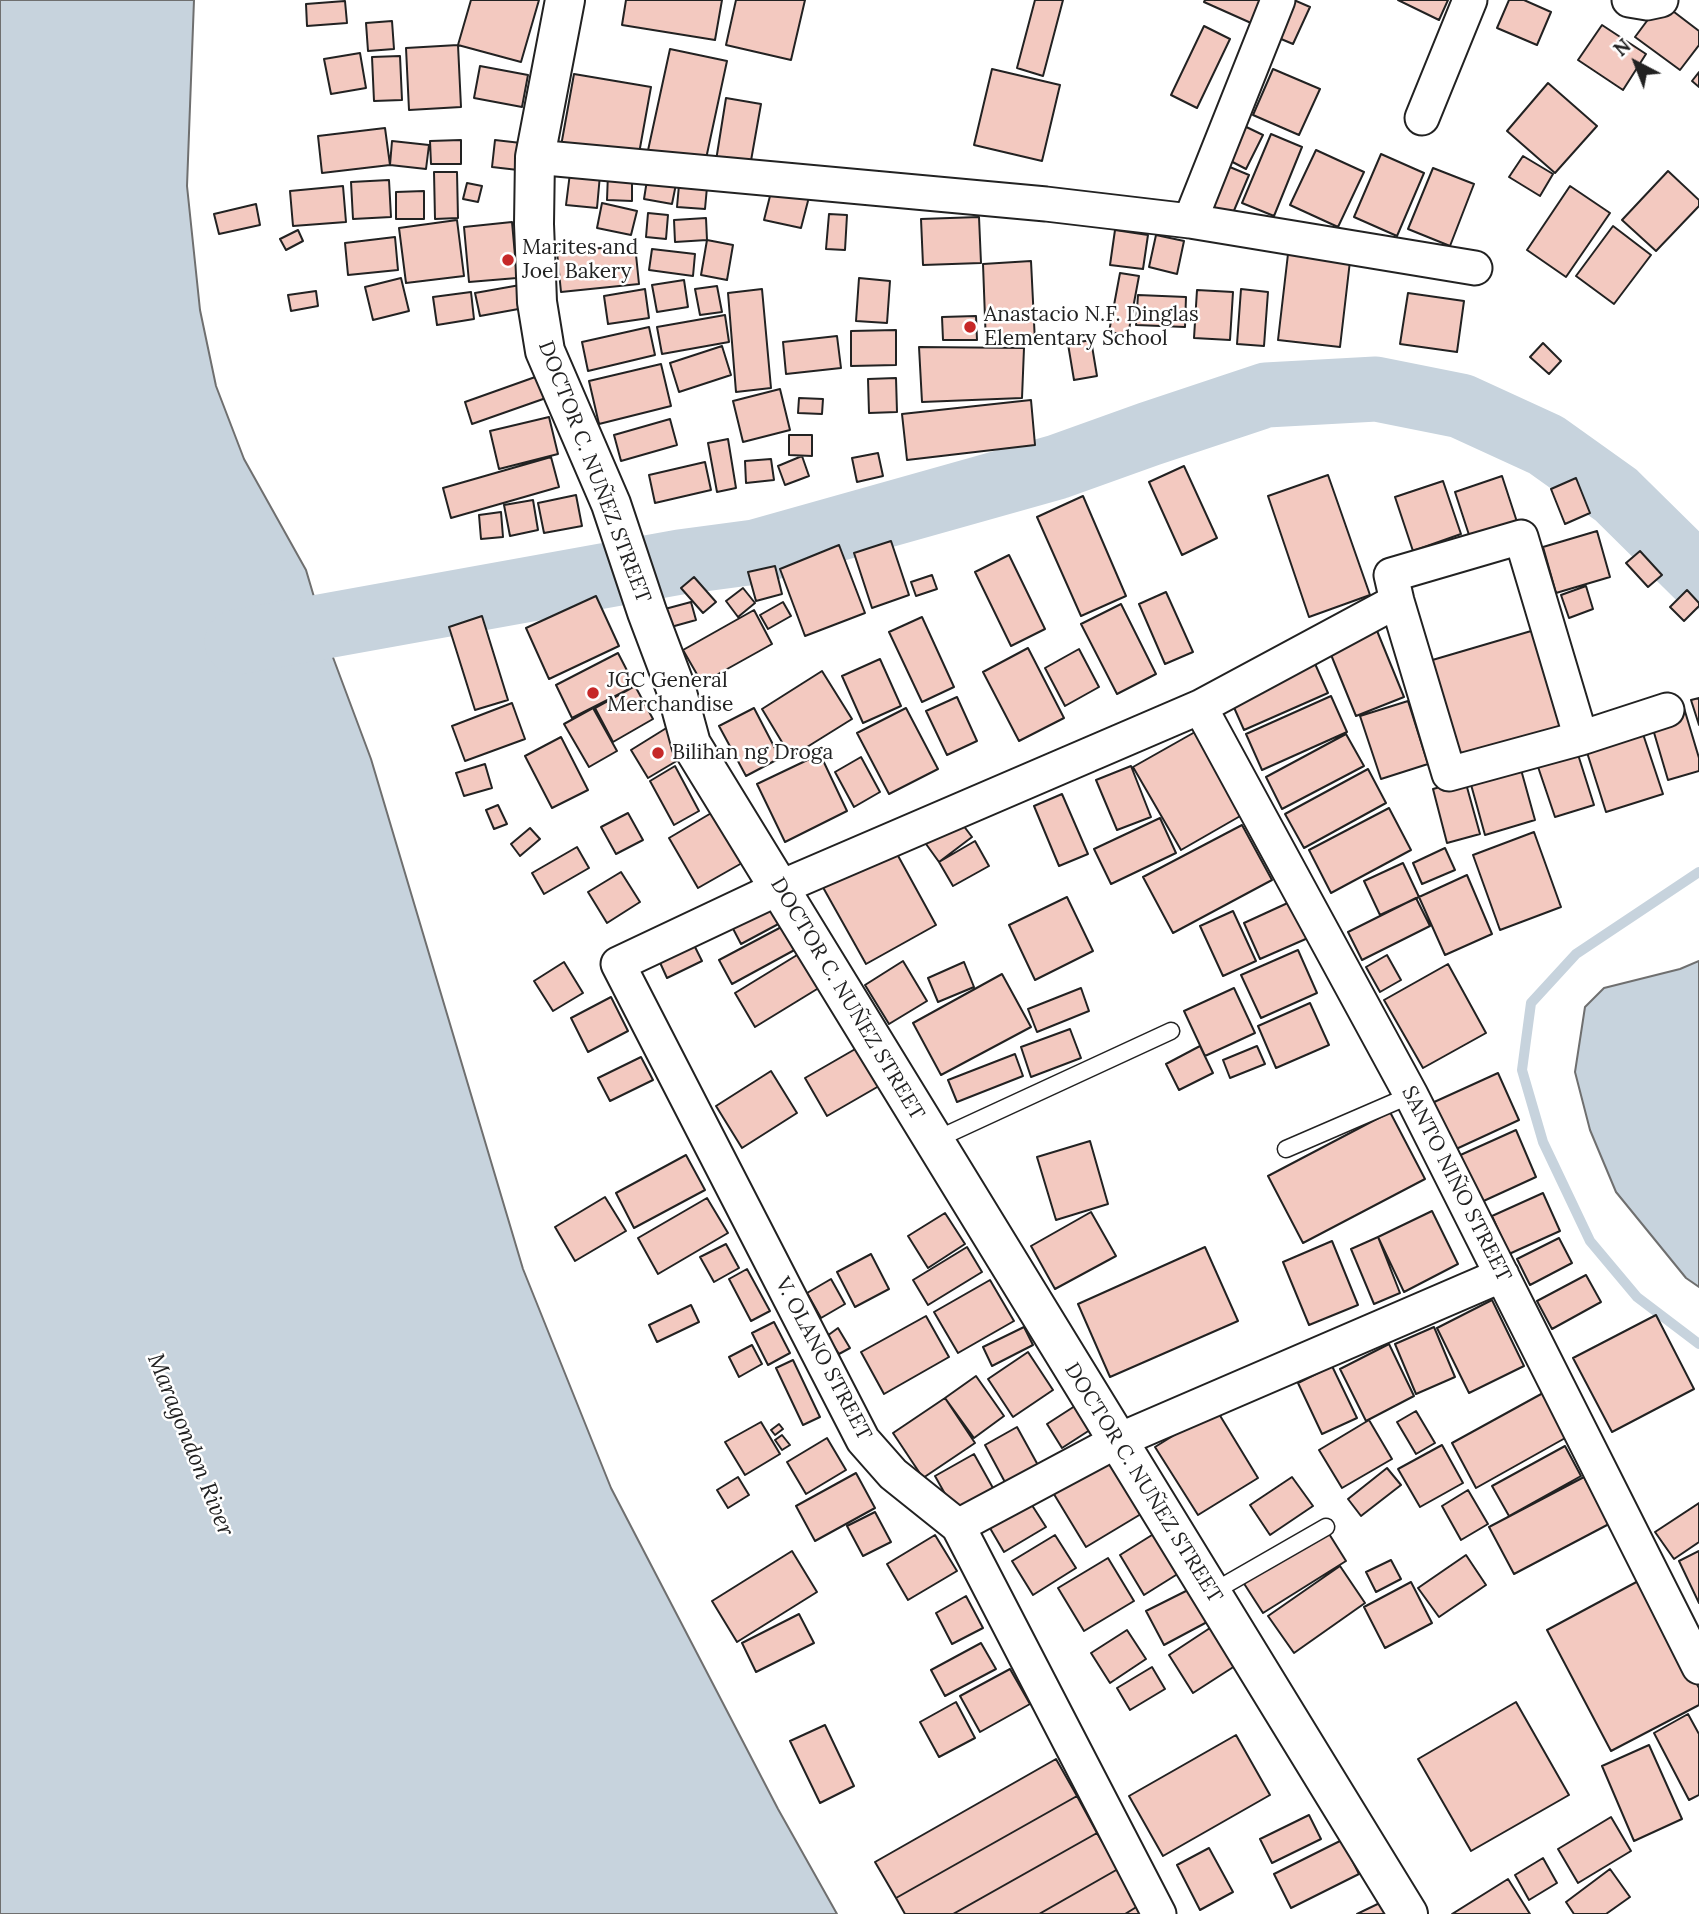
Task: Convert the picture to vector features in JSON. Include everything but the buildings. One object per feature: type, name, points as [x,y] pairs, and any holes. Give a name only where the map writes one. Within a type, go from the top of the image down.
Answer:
[{"type":"main road","name":"DOCTOR C. NUÑEZ STREET","points":[[565,0],[535,157],[537,302],[545,351],[611,504],[676,690],[691,744],[1408,1914]]},
{"type":"street","points":[[1190,221],[1278,0]]},
{"type":"street","points":[[1422,118],[1471,0]]},
{"type":"street","points":[[1629,0],[1647,4],[1661,0]]},
{"type":"street","points":[[535,157],[1046,204],[1190,221],[1475,268]]},
{"type":"street","points":[[1581,738],[1521,537],[1391,575],[1449,774],[1581,738],[1667,710]]},
{"type":"street","points":[[779,888],[1200,707],[1397,601]]},
{"type":"street","name":"SANTO NIÑO STREET","points":[[1200,707],[1411,1095],[1699,1667]]},
{"type":"street","name":"V. OLANO STREET","points":[[779,888],[618,964],[863,1440],[893,1474],[958,1526],[1159,1914]]},
{"type":"street","points":[[958,1526],[1117,1441],[1502,1275]]},
{"type":"lane","points":[[933,1141],[1171,1031]]},
{"type":"lane","points":[[1286,1149],[1411,1095]]},
{"type":"lane","points":[[1210,1592],[1326,1527]]},
{"type":"water","name":"Maragondon River","points":[[0,0],[194,0],[187,186],[200,310],[216,386],[244,459],[306,570],[328,644],[371,759],[523,1269],[611,1488],[778,1809],[837,1914],[0,1914]]},
{"type":"water","points":[[1699,961],[1699,1287],[1686,1278],[1616,1192],[1590,1130],[1575,1072],[1585,1007],[1604,988],[1680,969]]},
{"type":"waterway","points":[[237,642],[680,562],[755,552],[1057,467],[1266,395],[1376,389],[1461,406],[1546,445],[1616,495],[1699,577]]},
{"type":"waterway","points":[[1699,872],[1576,954],[1531,1003],[1522,1070],[1543,1142],[1590,1241],[1637,1297],[1699,1344]]},
{"type":"place","name":"Marites and Joel Bakery","points":[[508,260]]},
{"type":"place","name":"Anastacio N.F. Dinglas Elementary School","points":[[970,327]]},
{"type":"place","name":"JGC General Merchandise","points":[[593,693]]},
{"type":"place","name":"Bilihan ng Droga","points":[[658,753]]}]
